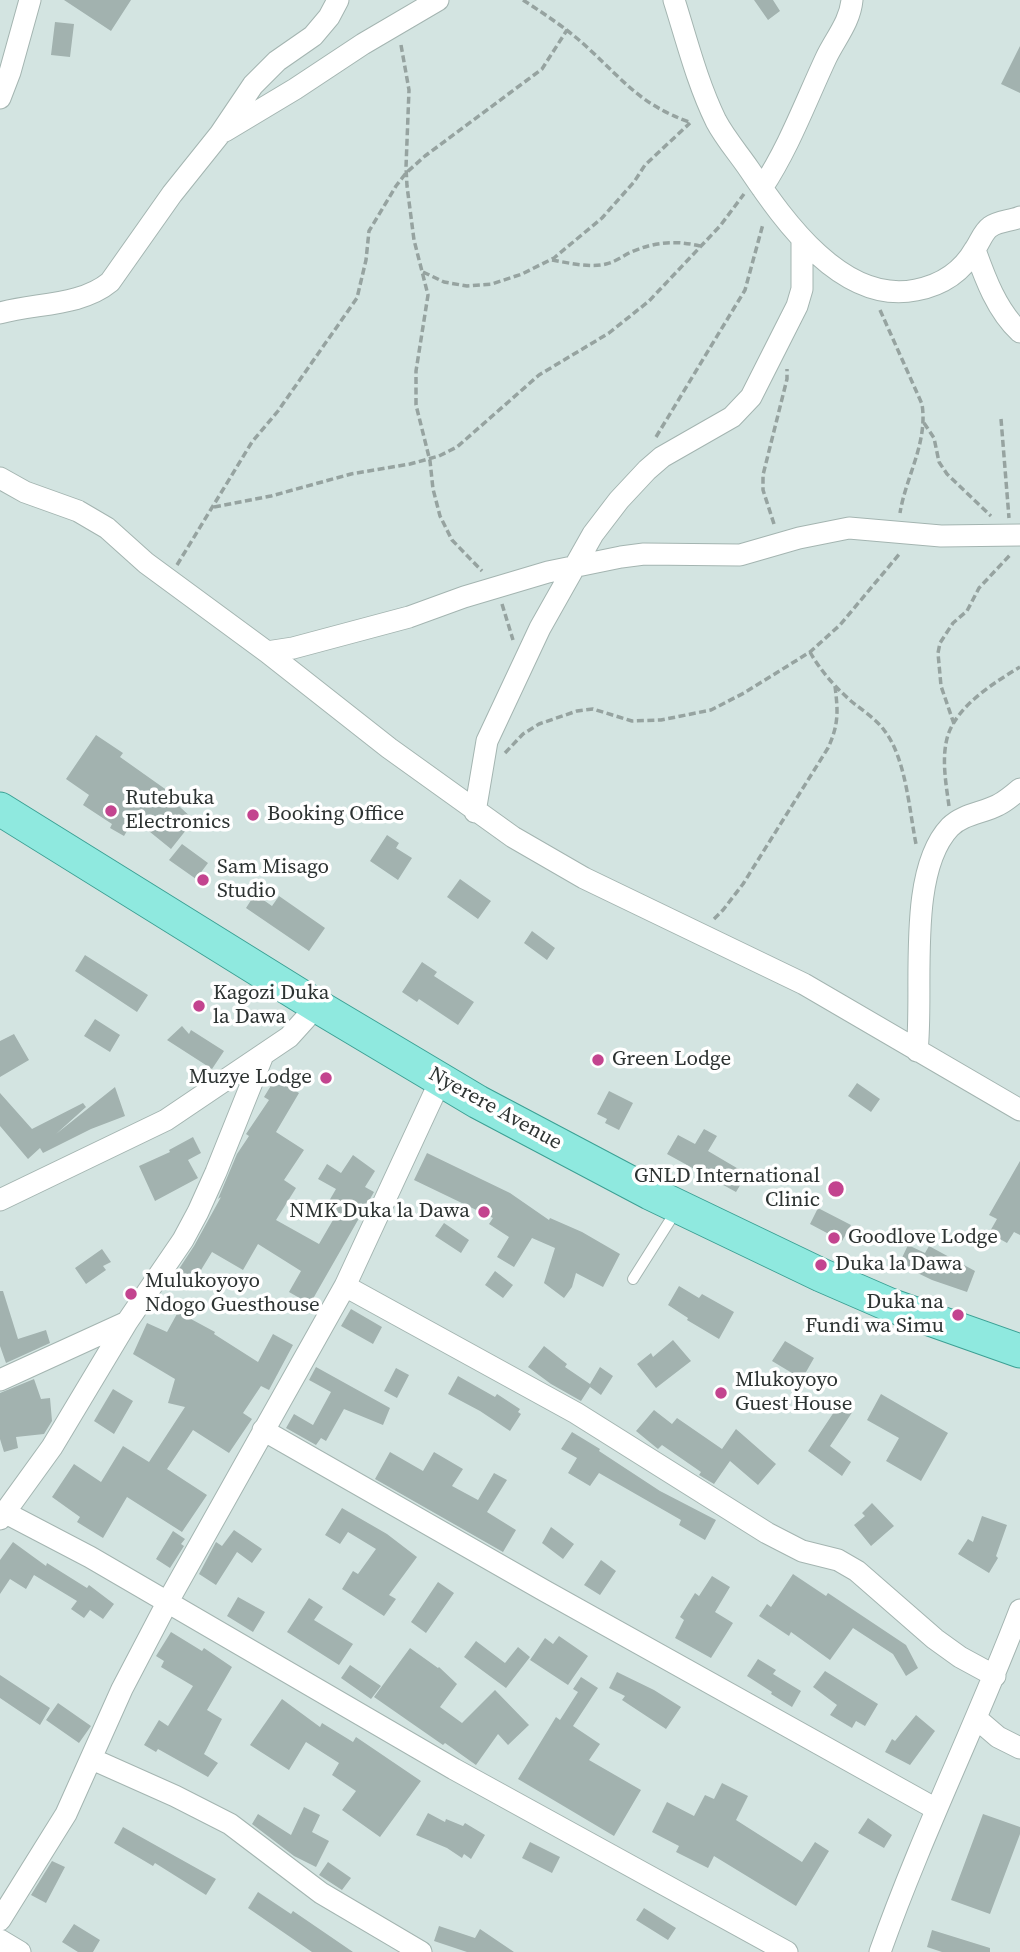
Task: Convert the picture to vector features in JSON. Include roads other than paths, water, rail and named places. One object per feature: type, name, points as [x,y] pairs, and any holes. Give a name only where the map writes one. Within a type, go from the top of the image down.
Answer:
[{"type":"main road","name":"Nyerere Avenue","points":[[0,808],[317,1006],[478,1102],[678,1207],[767,1250],[890,1305],[1020,1351]]},
{"type":"street","points":[[0,98],[30,0]]},
{"type":"street","points":[[0,313],[31,305],[83,298],[99,290],[117,272],[172,194],[220,134],[253,85],[277,61],[323,26],[338,0]]},
{"type":"street","points":[[220,134],[295,89],[346,54],[438,0]]},
{"type":"street","points":[[674,0],[700,82],[723,133],[762,189],[802,239],[835,269],[874,287],[909,291],[938,284],[958,272],[993,225],[1020,217]]},
{"type":"street","points":[[762,189],[790,142],[825,59],[849,16],[852,0]]},
{"type":"street","points":[[475,812],[487,741],[540,628],[593,534],[647,470],[663,457],[741,409],[751,397],[783,336],[802,289],[802,239]]},
{"type":"street","points":[[975,250],[992,291],[1012,325],[1020,332]]},
{"type":"street","points":[[0,478],[25,492],[94,519],[169,581],[267,652],[340,711],[475,812],[513,837],[584,878],[804,984],[1020,1110]]},
{"type":"street","points":[[267,652],[293,648],[409,617],[496,587],[576,567],[644,554],[740,555],[835,529],[861,528],[934,535],[1015,536]]},
{"type":"street","points":[[917,1051],[921,994],[919,941],[925,884],[937,848],[951,826],[966,816],[997,806],[1020,789]]},
{"type":"street","points":[[0,1200],[166,1120],[289,1037],[317,1006]]},
{"type":"street","points":[[263,1055],[198,1212],[183,1240],[127,1322],[52,1447],[2,1515],[167,1603],[454,1769],[787,1952]]},
{"type":"street","points":[[0,1920],[66,1814],[122,1689],[167,1603],[345,1286],[441,1079]]},
{"type":"street","points":[[345,1286],[576,1413],[767,1533],[802,1551],[838,1560],[857,1571],[935,1639],[960,1657],[995,1676]]},
{"type":"street","points":[[0,1380],[127,1322]]},
{"type":"street","points":[[263,1430],[936,1810]]},
{"type":"street","points":[[883,1949],[936,1810],[977,1719],[1020,1610]]},
{"type":"street","points":[[977,1719],[998,1737],[1020,1748]]},
{"type":"street","points":[[92,1759],[230,1824],[321,1893],[421,1952]]},
{"type":"street","points":[[0,1940],[20,1952]]},
{"type":"lane","points":[[633,1279],[678,1207]]},
{"type":"place","name":"Rutebuka Electronics","points":[[111,811]]},
{"type":"place","name":"Booking Office","points":[[253,815]]},
{"type":"place","name":"Sam Misago Studio","points":[[203,880]]},
{"type":"place","name":"Kagozi Duka la Dawa","points":[[199,1006]]},
{"type":"place","name":"Green Lodge","points":[[598,1060]]},
{"type":"place","name":"Muzye Lodge","points":[[326,1078]]},
{"type":"place","name":"GNLD International Clinic","points":[[836,1189]]},
{"type":"place","name":"NMK Duka la Dawa","points":[[484,1212]]},
{"type":"place","name":"Goodlove Lodge","points":[[834,1238]]},
{"type":"place","name":"Duka la Dawa","points":[[821,1265]]},
{"type":"place","name":"Mulukoyoyo Ndogo Guesthouse","points":[[131,1294]]},
{"type":"place","name":"Duka na Fundi wa Simu","points":[[958,1315]]},
{"type":"place","name":"Mlukoyoyo Guest House","points":[[721,1393]]}]
